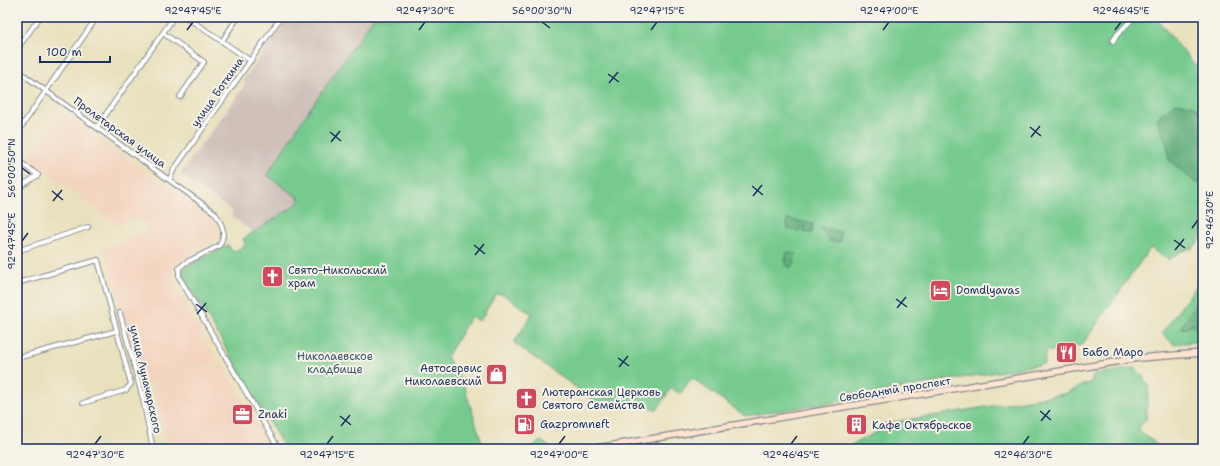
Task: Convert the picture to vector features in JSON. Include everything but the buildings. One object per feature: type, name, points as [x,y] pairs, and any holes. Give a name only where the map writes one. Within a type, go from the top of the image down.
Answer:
[{"type":"main road","name":"Свободный проспект","points":[[590,449],[1139,358],[1203,353]]},
{"type":"street","points":[[17,49],[40,17]]},
{"type":"street","points":[[17,133],[97,17]]},
{"type":"street","points":[[97,127],[174,17]]},
{"type":"street","points":[[186,17],[251,60]]},
{"type":"street","points":[[222,40],[238,17]]},
{"type":"street","name":"улица Боткина","points":[[170,179],[173,171],[281,17]]},
{"type":"street","points":[[1114,41],[1116,36],[1134,17]]},
{"type":"street","points":[[163,33],[204,62],[180,97]]},
{"type":"street","name":"Пролетарская улица","points":[[17,70],[46,89],[212,209],[223,226],[224,233],[222,241],[219,246],[185,263],[179,268],[179,277],[279,449]]},
{"type":"street","points":[[17,160],[38,175],[23,186],[17,187]]},
{"type":"street","points":[[17,251],[88,227]]},
{"type":"street","name":"улица Луначарского","points":[[17,283],[98,260],[131,384],[126,390],[83,403]]},
{"type":"street","name":"улица Луначарского","points":[[120,313],[142,393],[152,449]]},
{"type":"street","points":[[17,358],[116,331]]},
{"type":"shaded area","points":[[288,17],[374,17],[303,119],[267,174],[300,199],[296,205],[271,222],[252,232],[231,215],[233,212],[180,174],[246,84],[243,81]]},
{"type":"shaded area","points":[[62,111],[169,188],[175,188],[211,215],[217,226],[218,233],[216,240],[175,264],[171,275],[218,363],[143,385],[103,248],[148,231],[140,216],[118,225],[28,158]]},
{"type":"shaded area","points":[[223,364],[271,449],[168,449],[153,383]]},
{"type":"green space","name":"Николаевское кладбище","points":[[374,17],[1155,17],[1203,75],[1203,236],[1194,247],[1180,252],[1168,260],[1150,248],[1082,345],[1046,352],[1044,364],[858,396],[851,400],[745,416],[692,378],[680,394],[671,388],[657,410],[606,400],[602,406],[514,343],[532,314],[502,294],[496,294],[480,321],[471,316],[447,357],[463,383],[484,449],[285,449],[182,273],[186,267],[228,245],[233,252],[246,245],[243,239],[296,205],[300,199],[267,175],[303,119]]},
{"type":"green space","points":[[1176,103],[1192,105],[1203,114],[1203,182],[1196,183],[1169,160],[1167,144],[1157,120],[1160,115]]},
{"type":"green space","points":[[787,219],[813,224],[812,233],[804,232],[805,226],[803,226],[800,231],[788,229]]},
{"type":"green space","points":[[823,227],[840,232],[840,242],[829,241],[821,231]]},
{"type":"green space","points":[[787,252],[796,254],[794,264],[790,268],[785,264]]},
{"type":"green space","points":[[1203,277],[1203,341],[1173,344],[1162,333]]},
{"type":"green space","points":[[1201,297],[1203,329],[1197,330],[1193,325],[1183,329],[1182,325]]},
{"type":"green space","points":[[1136,368],[1149,385],[1146,419],[1138,429],[1162,449],[855,449],[851,445],[879,431],[877,425],[1064,394],[1091,382],[1094,374]]},
{"type":"green space","points":[[541,441],[550,447],[529,449]]},
{"type":"place","name":"Свято-Никольский храм","points":[[273,276]]},
{"type":"place","name":"Domdlyavas","points":[[940,290]]},
{"type":"place","name":"Бабо Маро","points":[[1067,352]]},
{"type":"place","name":"Автосервис Николаевский","points":[[497,374]]},
{"type":"place","name":"Лютеранская Церковь Святого Семейства","points":[[526,398]]},
{"type":"place","name":"Znaki","points":[[243,414]]},
{"type":"place","name":"Gazpromneft","points":[[524,424]]},
{"type":"place","name":"Кафе Октябрьское","points":[[856,425]]}]
